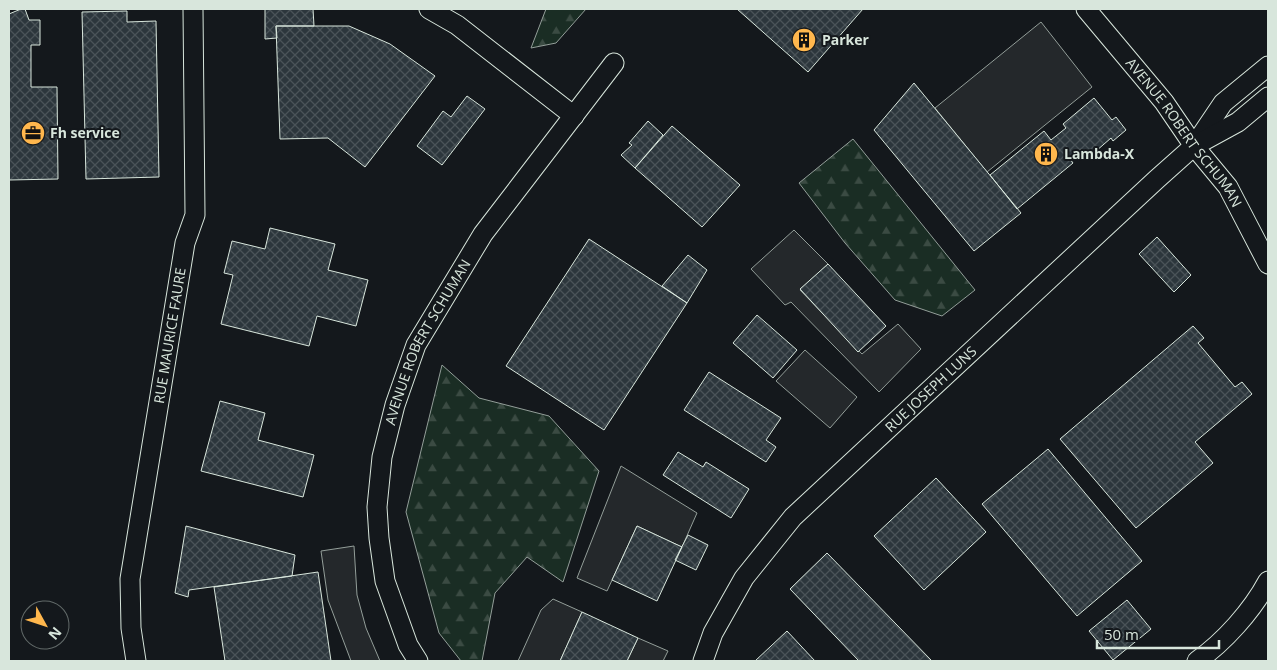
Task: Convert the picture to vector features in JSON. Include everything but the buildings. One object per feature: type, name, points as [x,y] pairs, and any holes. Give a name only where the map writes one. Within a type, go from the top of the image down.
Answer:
[{"type":"street","name":"RUE MAURICE FAURE","points":[[136,661],[131,628],[130,579],[185,244],[195,215],[193,9]]},
{"type":"street","points":[[429,9],[457,25],[574,116]]},
{"type":"street","name":"AVENUE ROBERT SCHUMAN","points":[[1086,9],[1164,102],[1194,146],[1228,187],[1262,238],[1268,264]]},
{"type":"street","name":"AVENUE ROBERT SCHUMAN","points":[[418,661],[408,645],[385,581],[379,538],[377,507],[382,457],[395,405],[416,345],[448,289],[483,234],[614,62]]},
{"type":"street","name":"RUE JOSEPH LUNS","points":[[703,661],[713,633],[744,578],[793,517],[1194,146],[1223,103],[1268,66]]},
{"type":"street","name":"RUE JOSEPH LUNS","points":[[1194,146],[1238,122],[1268,97]]},
{"type":"street","points":[[1197,661],[1211,651],[1237,623],[1268,581]]},
{"type":"green space","points":[[546,9],[586,9],[556,43],[531,48]]},
{"type":"green space","points":[[853,139],[975,290],[942,316],[895,300],[845,243],[799,183]]},
{"type":"green space","points":[[442,365],[479,398],[549,416],[599,471],[563,582],[527,557],[495,593],[482,661],[461,661],[439,633],[406,512]]},
{"type":"shaded area","points":[[1041,22],[1092,87],[987,172],[935,108]]},
{"type":"shaded area","points":[[794,230],[828,264],[800,290],[862,354],[898,324],[921,349],[879,392],[791,302],[785,305],[751,269]]},
{"type":"shaded area","points":[[805,350],[857,397],[830,428],[776,381]]},
{"type":"shaded area","points":[[621,466],[697,513],[682,547],[637,526],[607,591],[577,578]]},
{"type":"shaded area","points":[[354,546],[357,595],[366,628],[380,661],[351,661],[328,600],[321,551]]},
{"type":"shaded area","points":[[553,599],[582,612],[560,661],[518,661],[541,610]]},
{"type":"shaded area","points":[[638,638],[668,651],[663,661],[627,661]]},
{"type":"place","name":"Parker","points":[[804,40]]},
{"type":"place","name":"Fh service","points":[[33,133]]},
{"type":"place","name":"Lambda-X","points":[[1046,154]]}]
